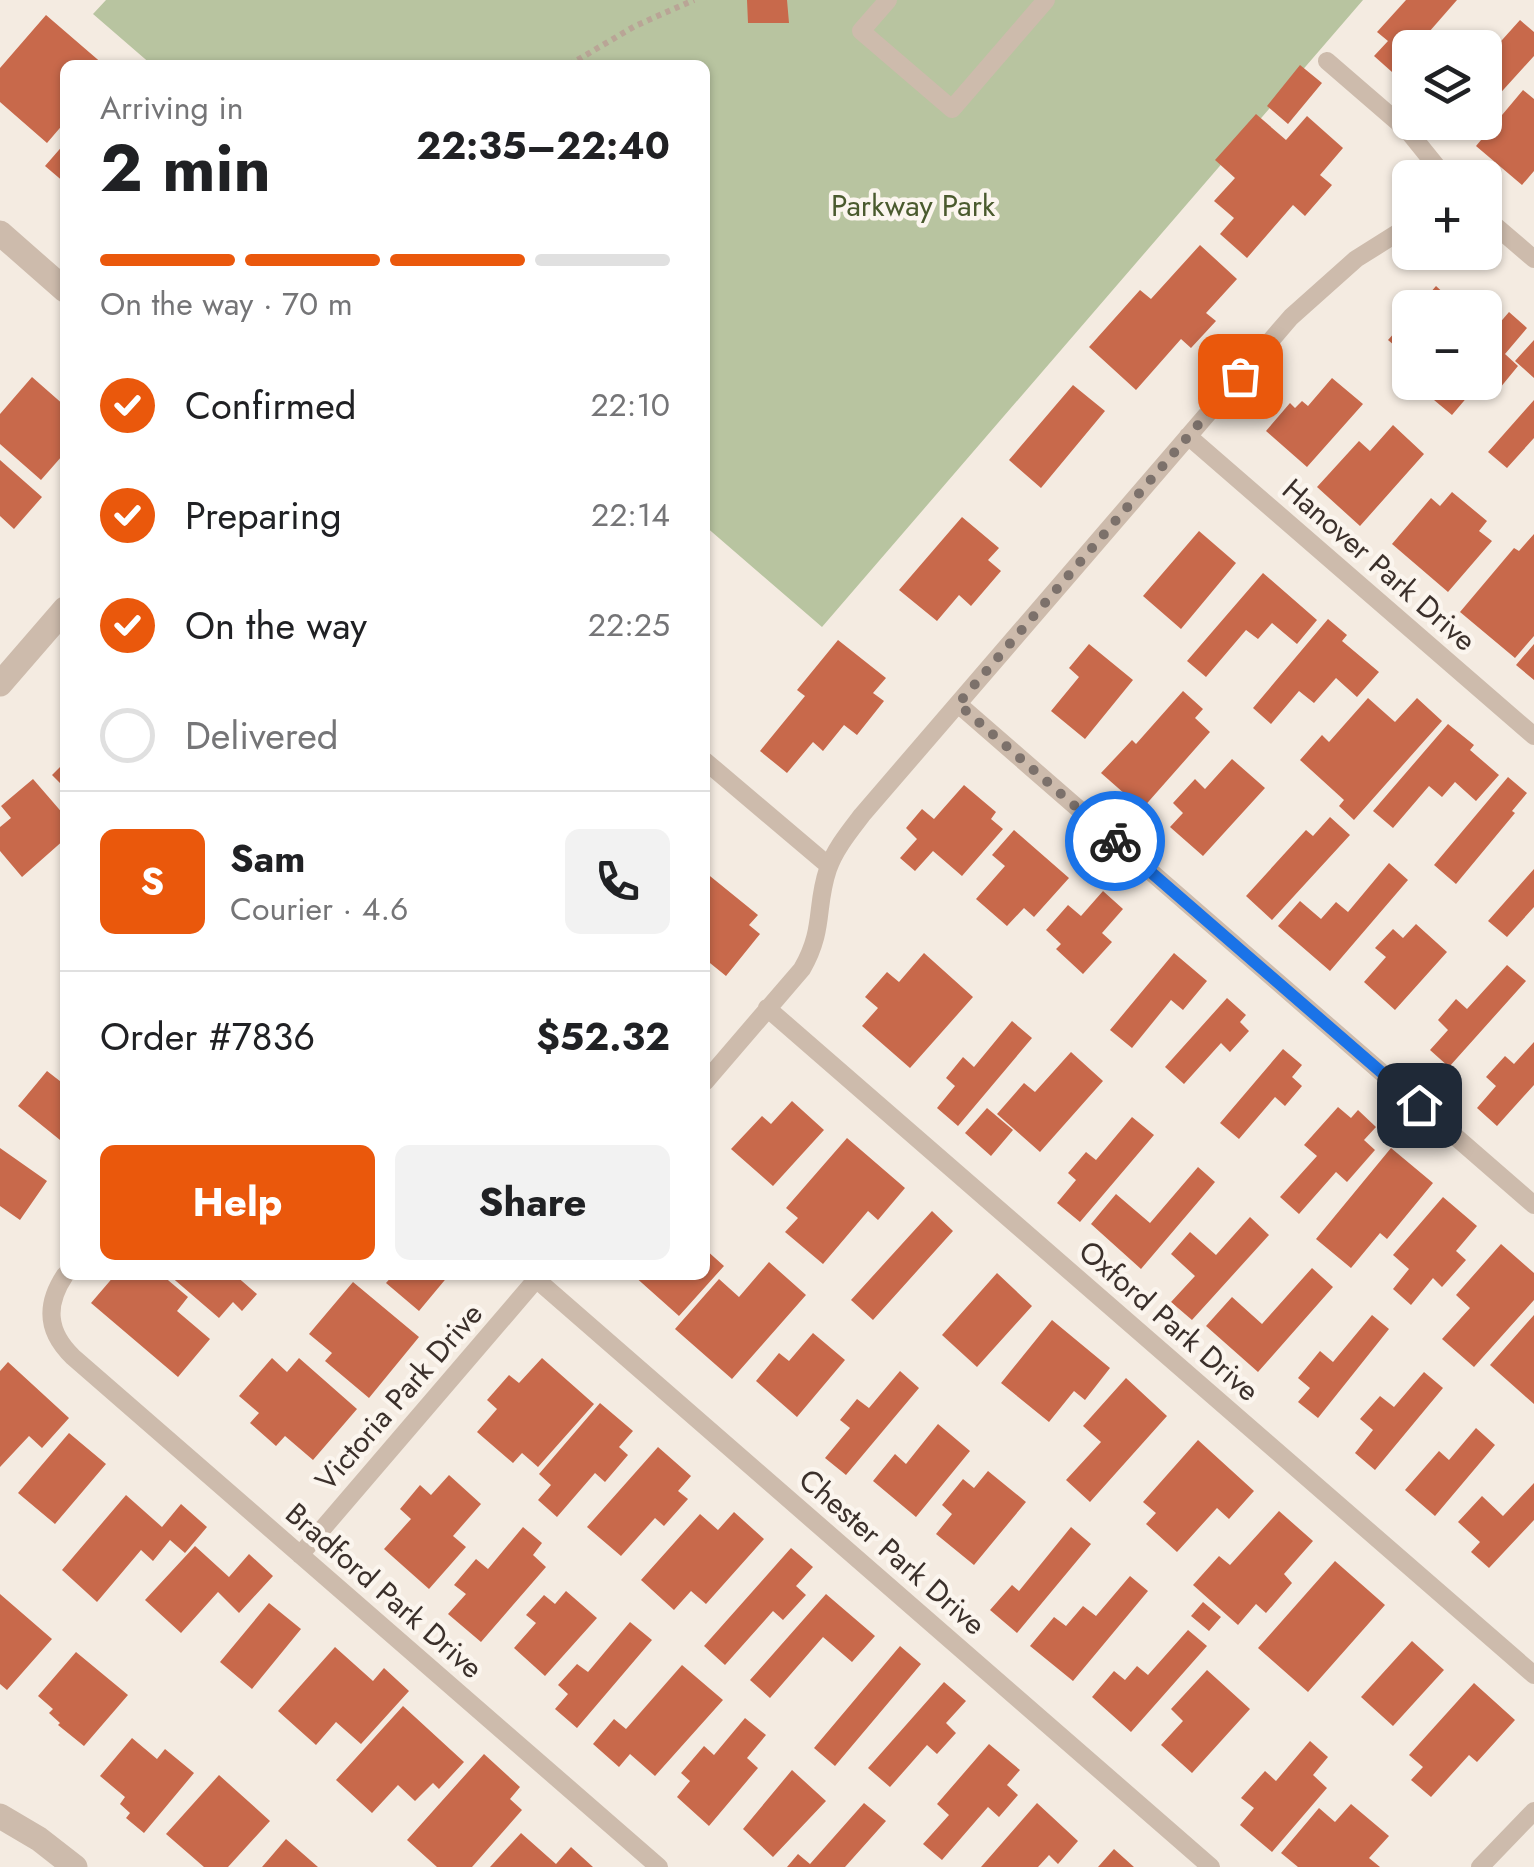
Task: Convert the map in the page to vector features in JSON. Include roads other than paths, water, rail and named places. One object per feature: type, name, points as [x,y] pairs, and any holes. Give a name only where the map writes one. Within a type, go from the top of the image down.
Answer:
[{"type":"street","points":[[0,234],[60,286]]},
{"type":"street","points":[[0,684],[60,615]]},
{"type":"street","points":[[0,1816],[39,1839],[72,1866]]},
{"type":"lane","points":[[888,0],[861,31],[952,109],[1046,0]]},
{"type":"lane","points":[[1327,61],[1408,131],[1431,160]]},
{"type":"lane","points":[[1502,232],[1534,259]]},
{"type":"lane","points":[[710,1076],[814,949],[823,886],[844,838],[1188,436],[1322,286],[1392,236]]},
{"type":"lane","name":"Hanover Park Drive","points":[[1188,436],[1534,736]]},
{"type":"lane","points":[[958,704],[1534,1205]]},
{"type":"lane","points":[[710,765],[829,866]]},
{"type":"lane","name":"Oxford Park Drive","points":[[768,1008],[1534,1675]]},
{"type":"lane","name":"Bradford Park Drive","points":[[63,1280],[51,1306],[52,1322],[60,1345],[72,1357],[659,1867]]},
{"type":"lane","name":"Victoria Park Drive","points":[[300,1554],[535,1280]]},
{"type":"lane","name":"Chester Park Drive","points":[[541,1280],[1212,1867]]},
{"type":"lane","points":[[1480,1867],[1534,1812]]},
{"type":"park label","name":"Parkway Park","points":[[913,206]]}]
